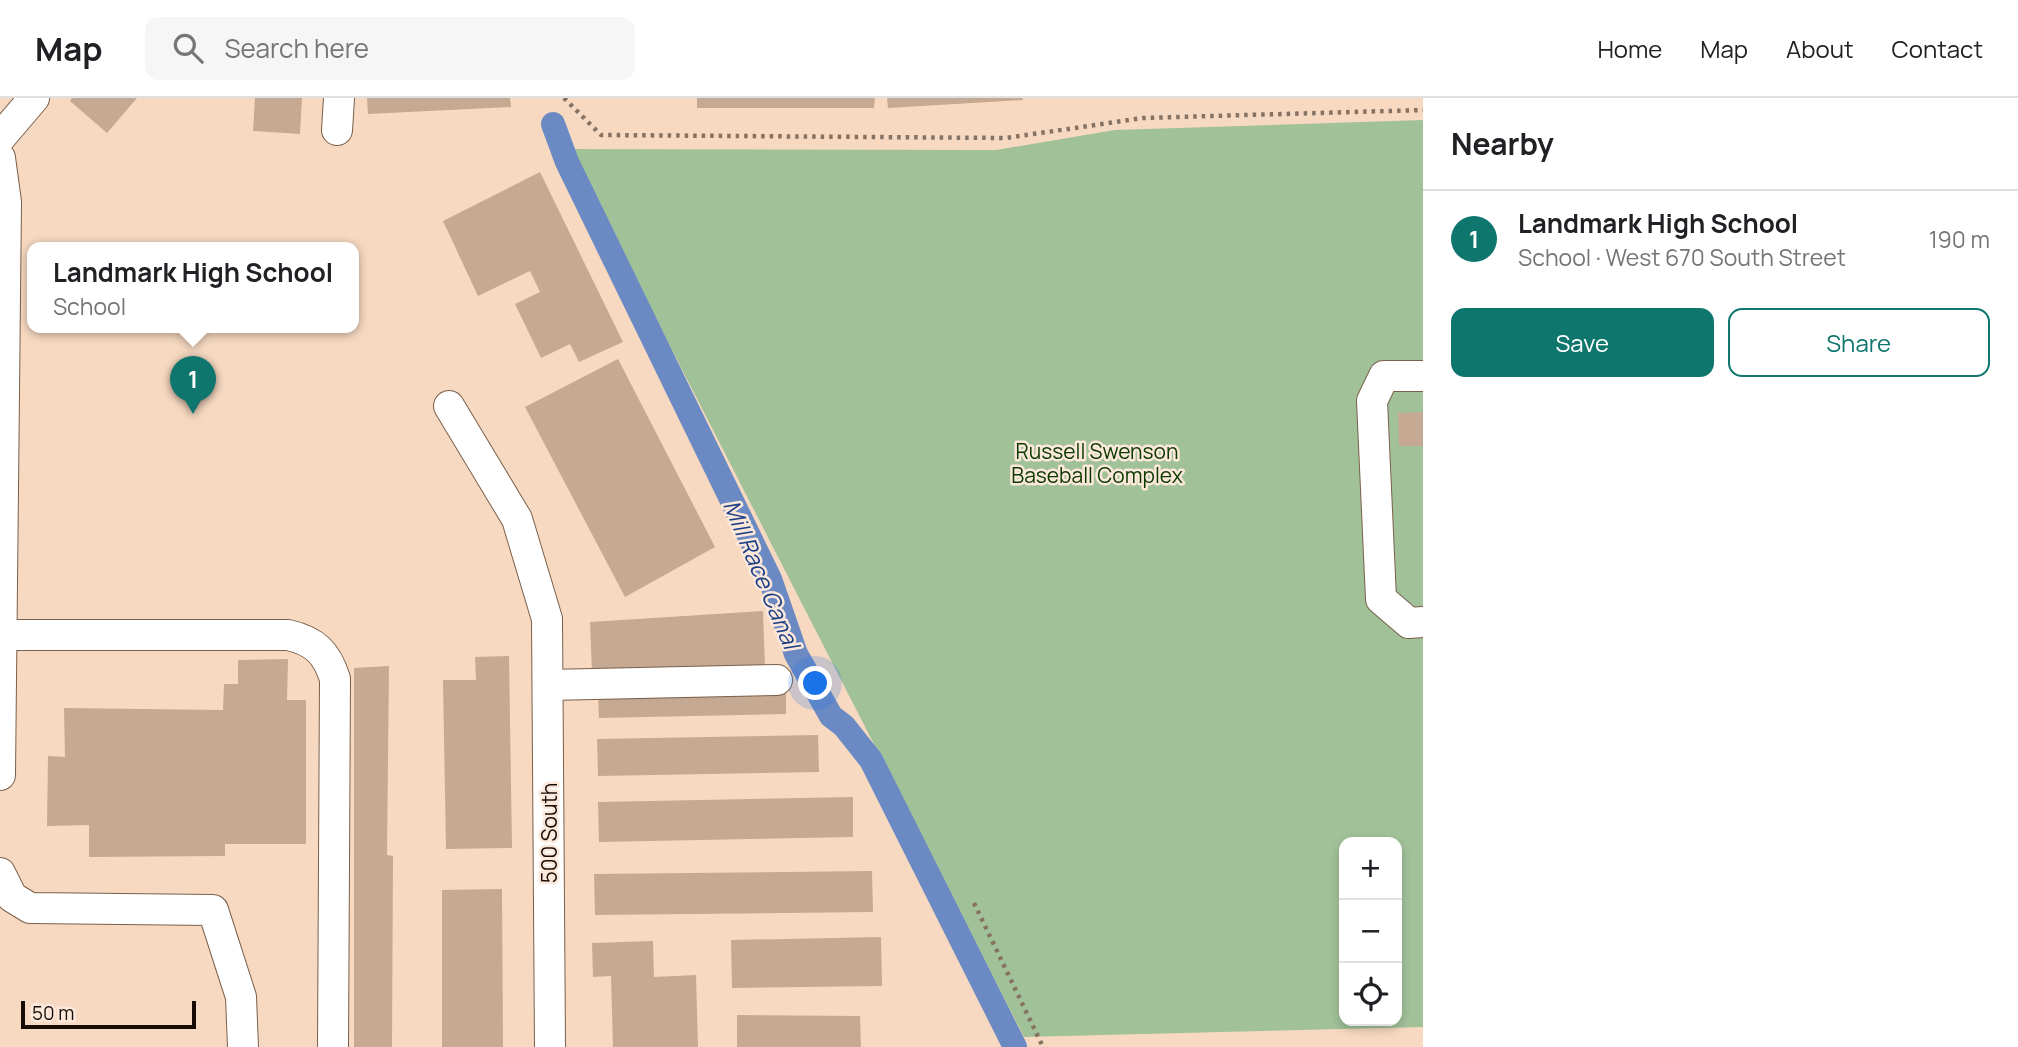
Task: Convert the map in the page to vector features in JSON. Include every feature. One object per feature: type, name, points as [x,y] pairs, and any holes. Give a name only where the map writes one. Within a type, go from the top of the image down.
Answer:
[{"type":"street","points":[[0,138],[34,98]]},
{"type":"street","points":[[337,130],[339,98]]},
{"type":"street","points":[[0,158],[6,202],[0,775]]},
{"type":"street","points":[[1423,376],[1384,376],[1371,401],[1381,599],[1409,622],[1423,622]]},
{"type":"street","name":"500 South","points":[[449,406],[517,519],[547,619],[550,1047]]},
{"type":"street","points":[[2,631],[288,635],[310,642],[330,662],[335,679],[333,1047]]},
{"type":"street","points":[[548,685],[777,680]]},
{"type":"street","points":[[0,873],[12,897],[30,908],[213,910],[242,997],[243,1047]]},
{"type":"path","points":[[564,98],[601,135],[1006,138],[1143,118],[1423,110]]},
{"type":"path","points":[[974,903],[1043,1047]]},
{"type":"green space","name":"Russell Swenson Baseball Complex","points":[[1423,120],[1423,1027],[1024,1037],[569,149],[996,150],[1115,130]]},
{"type":"building","points":[[72,98],[137,98],[107,133],[70,101]]},
{"type":"building","points":[[255,98],[302,98],[300,134],[253,131]]},
{"type":"building","points":[[367,98],[510,98],[511,107],[368,114]]},
{"type":"building","points":[[697,98],[875,98],[874,108],[697,108]]},
{"type":"building","points":[[887,98],[1022,98],[1023,100],[888,108]]},
{"type":"building","points":[[540,172],[623,342],[579,362],[570,344],[541,358],[515,304],[540,292],[530,271],[478,296],[443,221]]},
{"type":"building","points":[[618,359],[715,547],[625,597],[525,407]]},
{"type":"building","points":[[1423,412],[1423,446],[1399,446],[1398,413]]},
{"type":"building","points":[[763,611],[765,667],[592,673],[590,622]]},
{"type":"building","points":[[509,656],[512,848],[446,849],[443,680],[476,680],[475,657]]},
{"type":"building","points":[[288,659],[287,700],[306,700],[306,844],[225,844],[225,856],[89,857],[89,825],[47,826],[48,756],[65,757],[64,708],[223,710],[224,684],[238,684],[238,660]]},
{"type":"building","points":[[389,666],[387,855],[393,856],[392,1047],[354,1047],[354,668]]},
{"type":"building","points":[[786,692],[786,714],[599,718],[598,694]]},
{"type":"building","points":[[818,735],[819,772],[598,776],[597,739]]},
{"type":"building","points":[[853,797],[853,837],[599,842],[598,802]]},
{"type":"building","points":[[872,871],[873,912],[595,915],[594,874]]},
{"type":"building","points":[[502,889],[503,1047],[442,1047],[442,890]]},
{"type":"building","points":[[881,937],[882,986],[732,988],[731,940]]},
{"type":"building","points":[[653,941],[654,977],[696,975],[698,1047],[613,1047],[611,976],[593,977],[592,943]]},
{"type":"building","points":[[737,1015],[860,1016],[861,1047],[737,1047]]},
{"type":"waterway","name":"Mill Race Canal","points":[[553,124],[567,162],[770,579],[796,654],[831,716],[844,726],[871,760],[1015,1047]]},
{"type":"place","name":"Landmark High School","points":[[193,414]]}]
